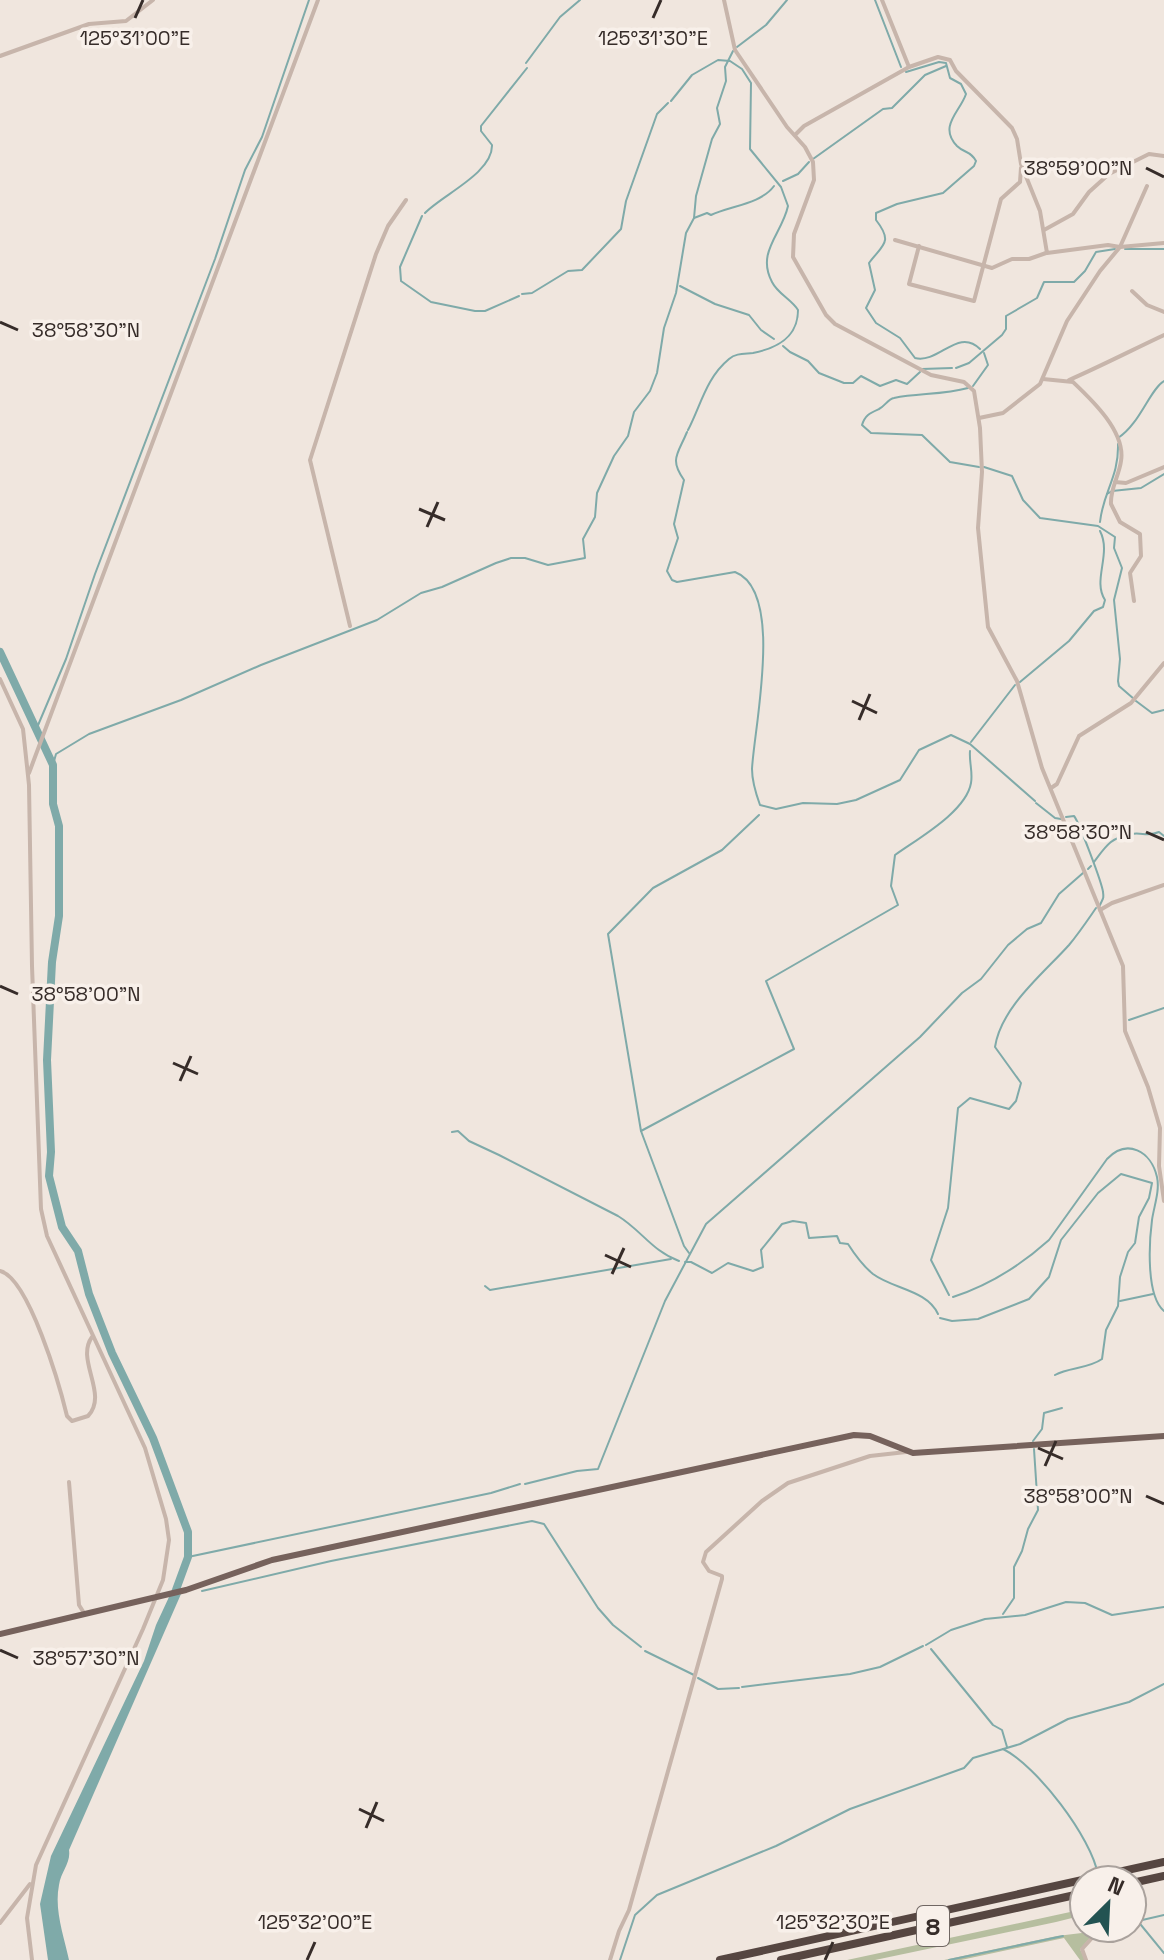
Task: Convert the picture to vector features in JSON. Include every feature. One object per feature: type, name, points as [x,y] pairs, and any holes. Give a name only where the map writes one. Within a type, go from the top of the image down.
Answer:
[{"type":"highway","name":"8","points":[[720,1960],[1164,1862]]},
{"type":"highway","name":"8","points":[[781,1960],[1068,1897]]},
{"type":"main road","points":[[0,1634],[186,1590],[272,1560],[854,1435],[870,1436],[906,1452],[1164,1436]]},
{"type":"street","points":[[0,56],[89,24],[126,21],[153,0]]},
{"type":"street","points":[[28,776],[318,0]]},
{"type":"street","points":[[724,0],[735,50],[805,147],[814,171],[811,189],[794,234],[793,257],[826,315],[845,330],[931,375],[964,382],[976,397],[982,461],[978,528],[988,627],[1017,681],[1042,768],[1123,966],[1125,1031],[1148,1087],[1160,1128],[1159,1166],[1164,1201]]},
{"type":"street","points":[[882,0],[909,67]]},
{"type":"street","points":[[795,135],[804,126],[909,67],[938,57],[950,60],[956,71],[1012,128],[1021,164],[1020,182],[1001,199],[974,301],[909,284],[919,246]]},
{"type":"street","points":[[1044,230],[1073,214],[1089,192],[1109,174],[1149,154],[1164,156]]},
{"type":"street","points":[[1021,164],[1036,196],[1047,253]]},
{"type":"street","points":[[979,418],[1003,413],[1043,379],[1067,321],[1089,286],[1120,247],[1147,186]]},
{"type":"street","points":[[350,626],[310,460],[376,254],[388,226],[406,200]]},
{"type":"street","points":[[895,240],[992,268],[1012,259],[1029,259],[1047,253],[1108,245],[1120,247],[1164,243]]},
{"type":"street","points":[[1132,291],[1147,305],[1164,312]]},
{"type":"street","points":[[1043,379],[1069,380],[1086,370],[1103,367],[1164,335]]},
{"type":"street","points":[[1069,380],[1102,414],[1120,445],[1121,462],[1110,497],[1120,522],[1140,534],[1141,556],[1130,570],[1134,601]]},
{"type":"street","points":[[1115,482],[1126,483],[1164,467]]},
{"type":"street","points":[[1051,788],[1057,784],[1079,736],[1131,703],[1164,663]]},
{"type":"street","points":[[0,679],[23,729],[28,776],[41,1209],[47,1236],[145,1448],[169,1540],[167,1560],[132,1655],[55,1818],[31,1882],[27,1918],[32,1960]]},
{"type":"street","points":[[1100,910],[1164,885]]},
{"type":"street","points":[[0,1271],[8,1274],[25,1299],[55,1367],[67,1416],[72,1421],[88,1416],[95,1405],[87,1347],[92,1337]]},
{"type":"street","points":[[610,1960],[629,1910],[722,1579],[706,1567],[703,1559],[706,1552],[762,1501],[788,1483],[870,1456],[906,1452]]},
{"type":"street","points":[[69,1482],[79,1605],[84,1613]]},
{"type":"street","points":[[0,1923],[31,1882]]},
{"type":"green space","points":[[1068,1912],[1068,1919],[1056,1922],[875,1960],[847,1960]]},
{"type":"green space","points":[[1068,1935],[1068,1944],[1064,1938],[961,1960],[944,1960]]},
{"type":"green space","points":[[1068,1944],[1085,1944],[1080,1949],[1085,1960],[1080,1960]]},
{"type":"water","points":[[181,1594],[69,1850],[69,1859],[59,1885],[58,1904],[69,1960],[48,1960],[40,1904],[51,1856],[144,1661],[169,1597]]},
{"type":"waterway","points":[[36,730],[66,659],[95,574],[215,259],[245,170],[262,137],[309,0]]},
{"type":"waterway","points":[[526,63],[560,17],[580,0]]},
{"type":"waterway","points":[[737,47],[766,25],[787,0]]},
{"type":"waterway","points":[[875,0],[901,67]]},
{"type":"waterway","points":[[53,765],[56,754],[89,734],[377,620],[421,593],[496,563],[525,558],[548,565],[585,558],[583,539],[595,517],[597,493],[614,456],[628,436],[634,412],[650,391],[657,373],[686,233],[694,218],[696,196],[712,139],[720,124],[717,108],[726,81],[725,67],[733,51]]},
{"type":"waterway","points":[[671,101],[692,75],[718,60],[730,61],[742,69],[751,83],[750,149],[781,187],[788,206],[768,252],[768,271],[775,286],[798,310],[794,327],[785,340],[762,351],[734,356],[721,366],[709,383],[688,430]]},
{"type":"waterway","points":[[906,72],[939,62],[946,63],[950,78],[961,84],[966,94],[952,119],[952,139],[976,161],[943,193],[897,204],[876,213],[885,239],[882,248],[869,263],[875,290],[866,308],[876,323],[900,338],[915,358],[932,356],[964,342],[980,349]]},
{"type":"waterway","points":[[813,159],[883,109],[892,108],[925,75],[946,66]]},
{"type":"waterway","points":[[425,213],[484,165],[492,145],[481,131],[481,126],[527,68]]},
{"type":"waterway","points":[[522,294],[532,293],[568,271],[582,270],[621,229],[626,201],[657,114],[668,103]]},
{"type":"waterway","points":[[783,181],[798,174],[809,162]]},
{"type":"waterway","points":[[694,218],[753,201],[774,186]]},
{"type":"waterway","points":[[422,216],[400,267],[401,281],[431,302],[475,311],[485,311],[519,296]]},
{"type":"waterway","points":[[956,368],[969,363],[1002,335],[1006,329],[1006,316],[1037,298],[1044,282],[1074,282],[1096,252],[1115,249]]},
{"type":"waterway","points":[[1125,249],[1164,249]]},
{"type":"waterway","points":[[680,286],[715,304],[749,315],[761,330],[774,339]]},
{"type":"waterway","points":[[783,346],[808,361],[819,373],[844,383],[853,383],[861,376],[880,386],[896,380],[907,384],[920,372]]},
{"type":"waterway","points":[[973,386],[988,365],[984,353]]},
{"type":"waterway","points":[[922,369],[952,368]]},
{"type":"waterway","points":[[1118,438],[1126,432],[1164,381]]},
{"type":"waterway","points":[[968,388],[892,399],[868,415],[862,425],[871,433],[922,435],[950,462],[979,467]]},
{"type":"waterway","points":[[687,432],[676,456],[677,467],[684,480],[674,524],[678,538],[667,571],[677,582],[735,572],[750,584],[759,605],[763,662],[752,769],[760,805],[776,809],[803,803],[837,804],[856,800],[900,780],[919,750],[951,735],[970,744],[1035,801]]},
{"type":"waterway","points":[[1100,522],[1116,466],[1118,444]]},
{"type":"waterway","points":[[984,467],[1012,476],[1023,500],[1040,518],[1098,526],[1115,537],[1114,548],[1122,568],[1114,600],[1120,659],[1118,681],[1119,686],[1134,699]]},
{"type":"waterway","points":[[1107,494],[1141,488],[1164,474]]},
{"type":"waterway","points":[[1020,682],[1069,641],[1094,611],[1103,607],[1105,600],[1100,584],[1104,549],[1100,531]]},
{"type":"waterway","points":[[0,652],[53,765],[53,804],[59,826],[59,916],[52,962],[47,1060],[51,1152],[49,1176],[62,1227],[78,1251],[89,1294],[112,1353],[153,1438],[188,1532],[188,1557],[173,1598]]},
{"type":"waterway","points":[[971,742],[1015,685]]},
{"type":"waterway","points":[[1136,701],[1152,713],[1164,710]]},
{"type":"waterway","points":[[641,1131],[794,1049],[766,981],[898,905],[891,886],[895,855],[939,824],[960,804],[971,783],[970,751]]},
{"type":"waterway","points":[[1036,803],[1061,819]]},
{"type":"waterway","points":[[689,1253],[641,1131],[608,934],[653,888],[722,850],[759,815]]},
{"type":"waterway","points":[[1066,817],[1074,816],[1090,853],[1103,892],[1100,905]]},
{"type":"waterway","points":[[1094,862],[1105,847],[1118,838],[1159,832],[1164,836]]},
{"type":"waterway","points":[[1088,869],[1091,866]]},
{"type":"waterway","points":[[525,1484],[598,1469],[665,1301],[706,1224],[920,1037],[962,993],[981,979],[1008,945],[1027,929],[1041,923],[1059,894],[1083,873]]},
{"type":"waterway","points":[[949,1295],[931,1260],[948,1208],[958,1108],[970,1098],[1009,1109],[1016,1101],[1021,1083],[995,1047],[999,1032],[1014,1005],[1069,945],[1096,908]]},
{"type":"waterway","points":[[1129,1020],[1164,1008]]},
{"type":"waterway","points":[[452,1132],[458,1131],[469,1141],[618,1216],[661,1252],[679,1261]]},
{"type":"waterway","points":[[953,1297],[992,1281],[1049,1240],[1107,1159],[1122,1149],[1130,1149],[1144,1154],[1157,1177],[1150,1268],[1154,1294],[1164,1311]]},
{"type":"waterway","points":[[940,1318],[952,1321],[978,1319],[1029,1299],[1049,1277],[1061,1240],[1098,1193],[1121,1174],[1152,1183],[1149,1198],[1139,1217],[1135,1243],[1128,1252],[1120,1277],[1118,1306],[1106,1330],[1102,1359],[1055,1375]]},
{"type":"waterway","points":[[685,1262],[712,1273],[728,1263],[753,1271],[763,1267],[761,1250],[782,1224],[793,1221],[806,1223],[809,1238],[837,1236],[840,1243],[848,1244],[873,1274],[918,1295],[938,1314]]},
{"type":"waterway","points":[[485,1286],[490,1290],[671,1259]]},
{"type":"waterway","points":[[1120,1301],[1153,1294]]},
{"type":"waterway","points":[[1033,1441],[1042,1429],[1044,1413],[1062,1408]]},
{"type":"waterway","points":[[1003,1614],[1014,1598],[1014,1567],[1038,1510],[1034,1449]]},
{"type":"waterway","points":[[188,1557],[491,1493],[520,1484]]},
{"type":"waterway","points":[[202,1591],[331,1561],[532,1521],[544,1524],[598,1608],[613,1625],[641,1647]]},
{"type":"waterway","points":[[926,1645],[951,1630],[985,1619],[1025,1615],[1066,1602],[1085,1603],[1112,1615],[1164,1607]]},
{"type":"waterway","points":[[742,1687],[850,1674],[880,1667],[923,1646]]},
{"type":"waterway","points":[[931,1649],[993,1725],[1002,1730],[1007,1747]]},
{"type":"waterway","points":[[645,1651],[694,1675]]},
{"type":"waterway","points":[[698,1678],[718,1689],[739,1688]]},
{"type":"waterway","points":[[620,1960],[635,1915],[657,1895],[776,1846],[850,1809],[964,1768],[973,1758],[1020,1744],[1068,1719],[1129,1702],[1164,1684]]},
{"type":"waterway","points":[[1003,1749],[1031,1770],[1061,1804],[1095,1864]]},
{"type":"waterway","points":[[1148,1919],[1164,1915]]},
{"type":"waterway","points":[[1148,1934],[1164,1953]]},
{"type":"waterway","points":[[949,1960],[1063,1936]]}]
